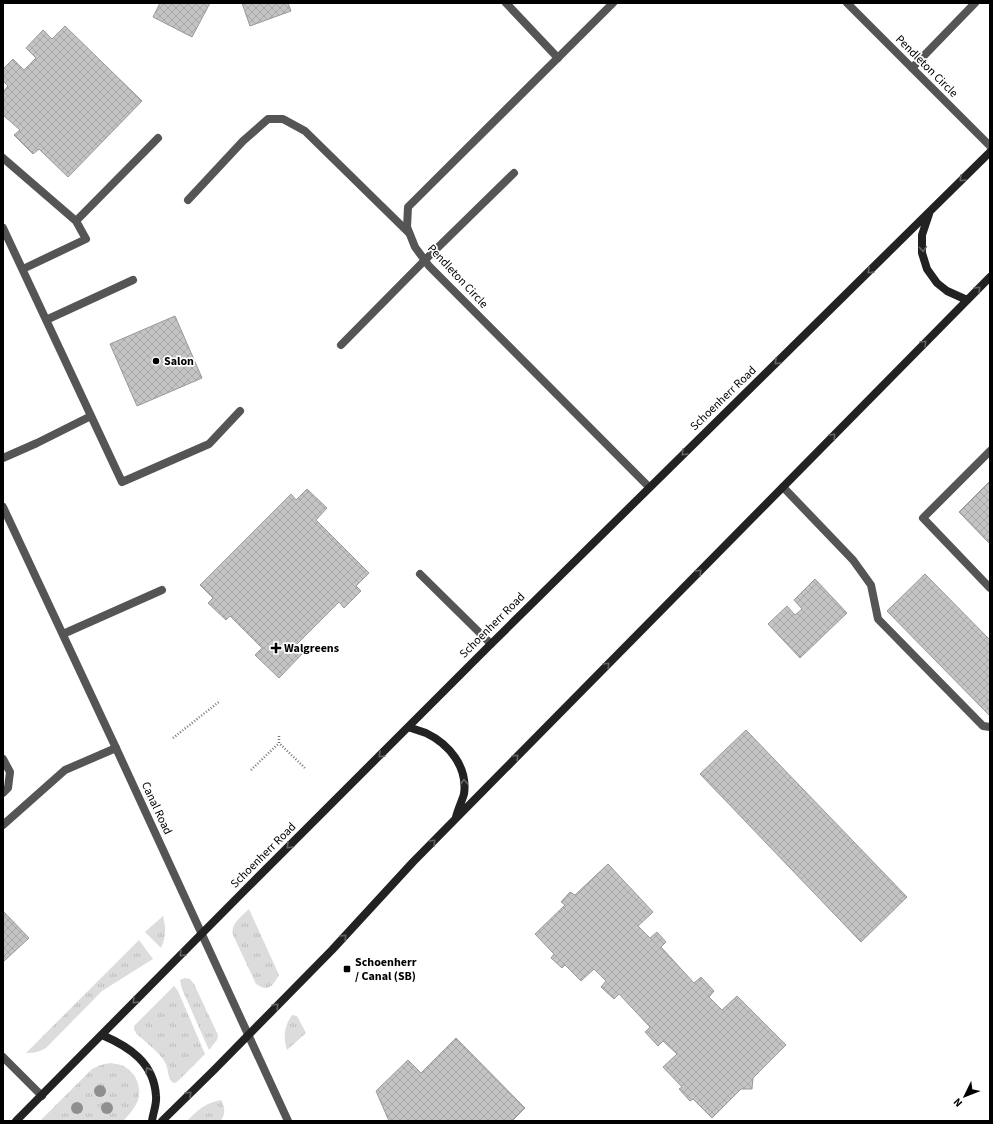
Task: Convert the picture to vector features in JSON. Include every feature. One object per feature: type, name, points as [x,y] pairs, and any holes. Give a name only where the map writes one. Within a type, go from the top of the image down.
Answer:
[{"type":"main road","name":"Schoenherr Road","points":[[16,1121],[491,644],[990,152]]},
{"type":"main road","points":[[930,212],[922,235],[922,253],[927,269],[937,283],[947,291],[967,300]]},
{"type":"main road","points":[[162,1121],[332,950],[413,862],[990,277]]},
{"type":"main road","points":[[408,727],[425,733],[437,740],[452,752],[460,765],[465,779],[464,794],[455,820]]},
{"type":"main road","points":[[102,1035],[117,1041],[133,1052],[143,1060],[150,1071],[154,1083],[156,1098],[152,1121]]},
{"type":"street","points":[[506,3],[558,58]]},
{"type":"street","name":"Pendleton Circle","points":[[614,3],[408,207],[407,227],[415,247],[429,266],[650,487]]},
{"type":"street","name":"Pendleton Circle","points":[[847,3],[990,146]]},
{"type":"street","points":[[912,68],[975,3]]},
{"type":"street","points":[[188,200],[243,141],[268,119],[283,119],[305,131],[409,233]]},
{"type":"street","points":[[76,221],[158,138]]},
{"type":"street","points":[[3,158],[76,221],[86,239],[23,270]]},
{"type":"street","points":[[341,345],[514,172]]},
{"type":"street","points":[[3,228],[122,482],[209,444],[240,411]]},
{"type":"street","points":[[46,320],[132,280]]},
{"type":"street","points":[[3,458],[91,416]]},
{"type":"street","points":[[990,451],[923,518],[990,588]]},
{"type":"street","points":[[783,487],[853,560],[871,586],[878,619],[983,726],[990,727]]},
{"type":"street","name":"Canal Road","points":[[3,508],[249,1034],[288,1121]]},
{"type":"street","points":[[420,574],[491,644]]},
{"type":"street","points":[[63,634],[162,590]]},
{"type":"street","points":[[3,825],[65,770],[116,748]]},
{"type":"street","points":[[3,759],[10,772],[8,788],[3,793]]},
{"type":"street","points":[[3,1057],[42,1096]]},
{"type":"path","points":[[173,738],[220,701]]},
{"type":"path","points":[[251,770],[279,743],[279,736]]},
{"type":"path","points":[[279,743],[306,769]]},
{"type":"green space","points":[[249,909],[279,975],[273,985],[267,988],[260,987],[256,984],[232,931],[235,924]]},
{"type":"green space","points":[[163,916],[165,932],[161,948],[145,932]]},
{"type":"green space","points":[[139,940],[153,959],[102,991],[46,1048],[32,1053],[26,1053]]},
{"type":"green space","points":[[185,978],[190,979],[194,984],[218,1035],[217,1040],[209,1050],[182,989],[180,980]]},
{"type":"green space","points":[[174,986],[178,991],[205,1054],[175,1083],[170,1080],[165,1062],[162,1058],[136,1033],[134,1029],[134,1026]]},
{"type":"green space","points":[[292,1015],[297,1016],[306,1033],[287,1050],[285,1032],[287,1023]]},
{"type":"green space","points":[[110,1063],[122,1065],[129,1070],[135,1077],[139,1086],[137,1103],[123,1121],[40,1121],[92,1069]]},
{"type":"green space","points":[[221,1100],[224,1111],[220,1121],[187,1121],[210,1103]]},
{"type":"building","points":[[160,3],[210,3],[192,37],[153,17]]},
{"type":"building","points":[[242,3],[288,3],[291,11],[250,26]]},
{"type":"building","points":[[65,26],[142,101],[68,177],[39,149],[33,154],[14,135],[20,130],[3,115],[3,92],[8,86],[3,81],[3,69],[13,59],[24,70],[36,58],[26,48],[43,30],[52,39]]},
{"type":"building","name":"Salon","points":[[175,316],[202,378],[137,406],[110,344]]},
{"type":"building","points":[[990,481],[990,544],[959,512]]},
{"type":"building","points":[[307,489],[327,508],[316,520],[369,573],[356,586],[361,591],[344,608],[339,602],[294,647],[302,654],[279,678],[255,655],[262,648],[230,616],[226,620],[208,603],[213,598],[200,585],[291,494],[296,500]]},
{"type":"building","points":[[925,574],[990,640],[990,716],[887,611]]},
{"type":"building","points":[[815,579],[847,613],[800,658],[768,624],[787,606],[795,615],[802,609],[794,600]]},
{"type":"building","points":[[746,730],[907,897],[861,942],[700,774]]},
{"type":"building","points":[[608,864],[653,912],[638,926],[650,938],[657,932],[666,942],[661,947],[694,983],[701,977],[714,991],[709,997],[722,1010],[737,996],[786,1045],[753,1078],[752,1089],[741,1089],[712,1118],[693,1099],[690,1101],[679,1089],[682,1087],[663,1067],[677,1054],[663,1041],[658,1046],[645,1032],[650,1027],[619,994],[614,999],[601,987],[606,981],[594,969],[581,981],[565,965],[562,968],[551,958],[554,954],[535,934],[565,905],[561,902],[570,892],[575,895]]},
{"type":"building","points":[[3,911],[29,938],[3,962]]},
{"type":"building","points":[[456,1038],[525,1108],[512,1121],[389,1121],[376,1091],[408,1060],[421,1073]]},
{"type":"place","name":"Salon","points":[[156,361]]},
{"type":"place","name":"Walgreens","points":[[276,648]]},
{"type":"place","name":"Schoenherr / Canal (SB)","points":[[347,969]]}]
